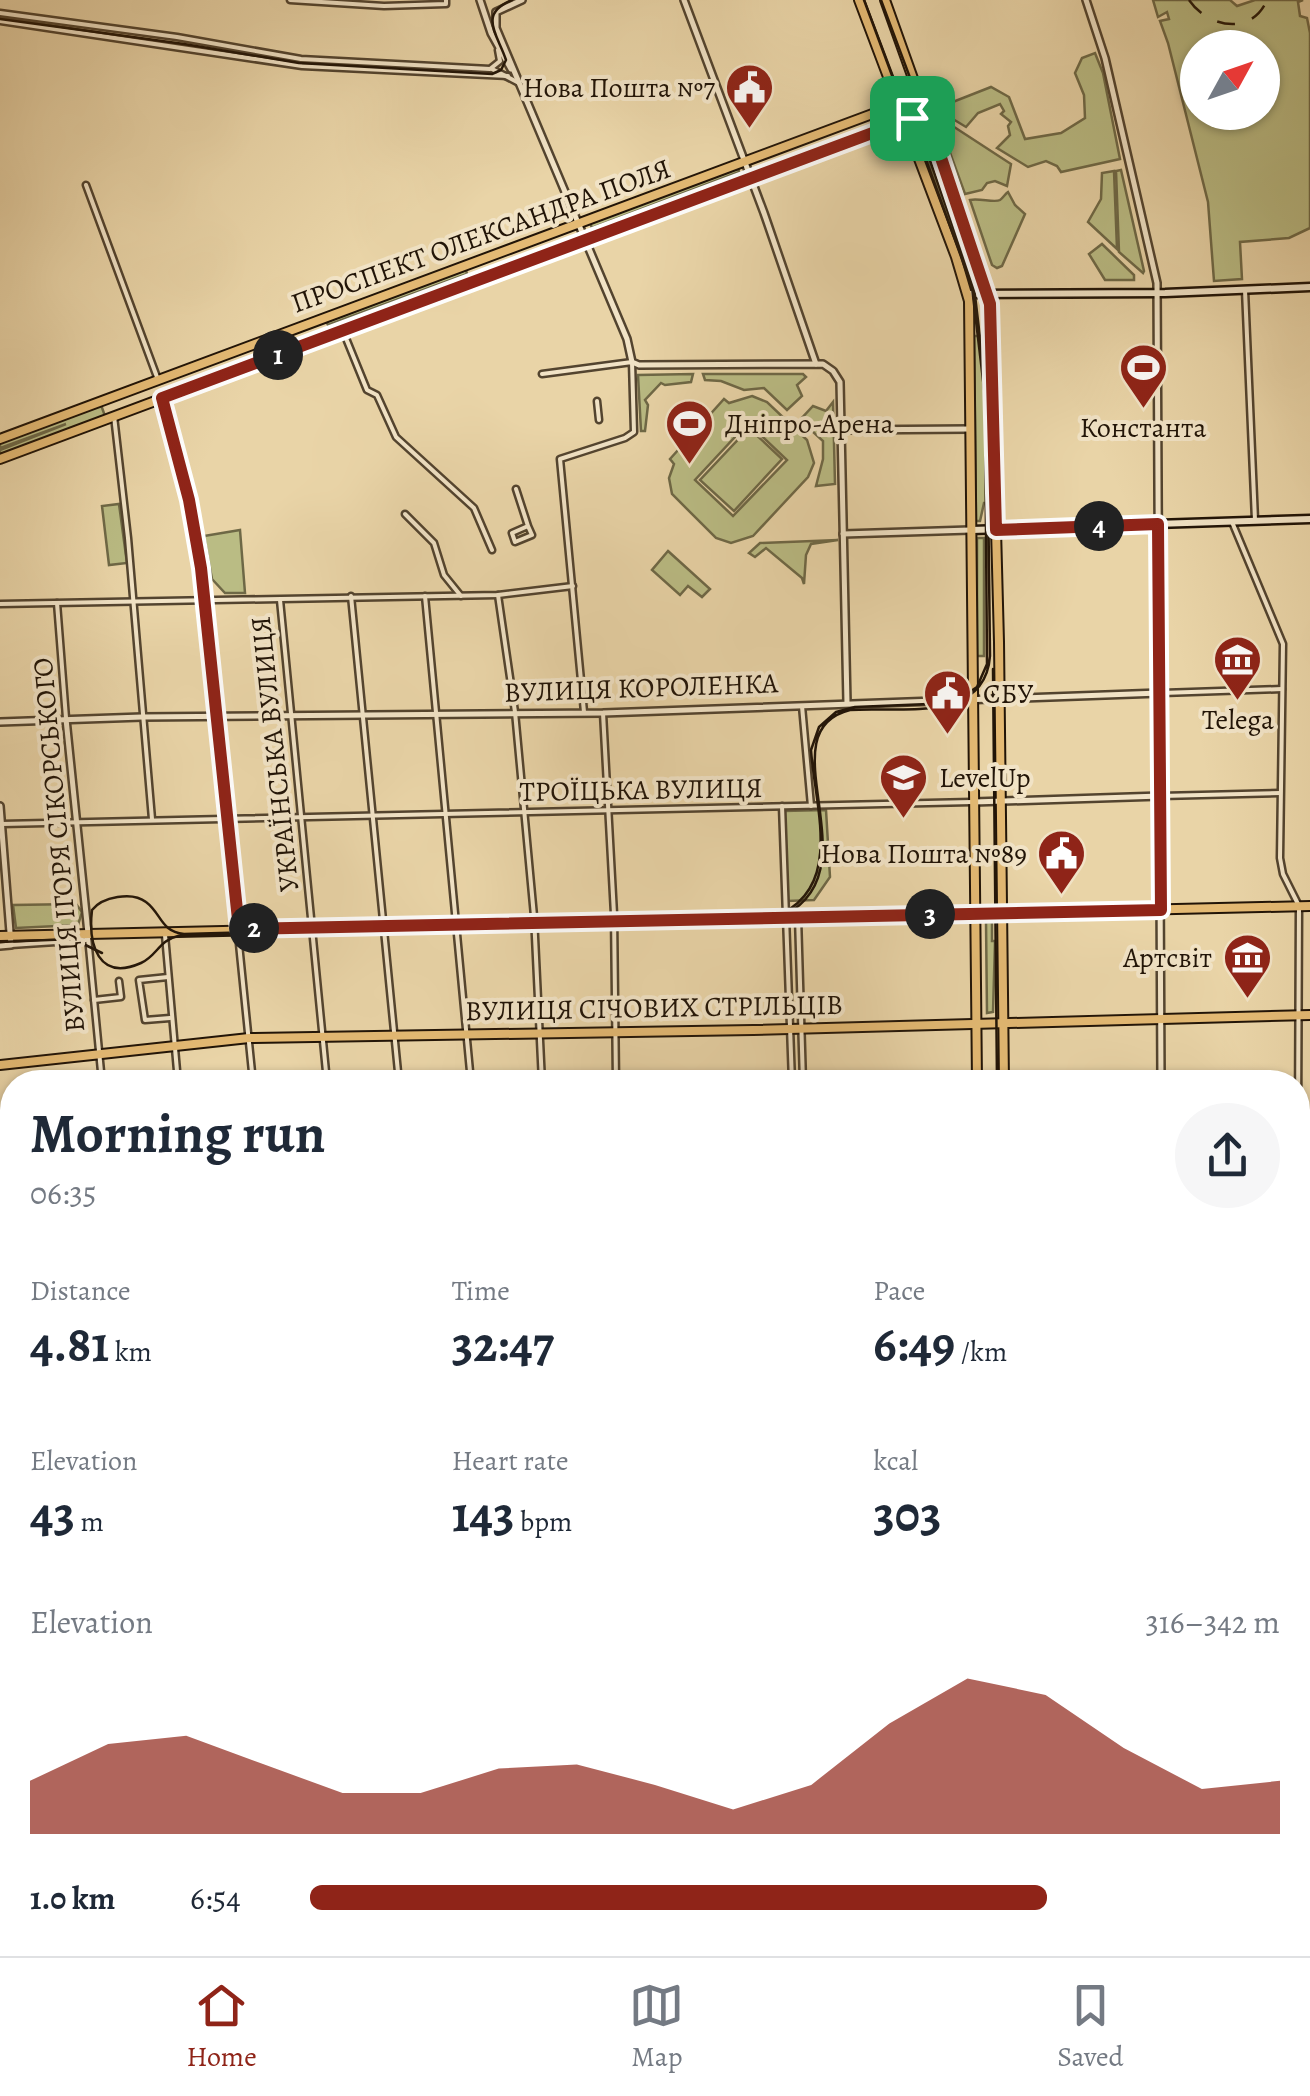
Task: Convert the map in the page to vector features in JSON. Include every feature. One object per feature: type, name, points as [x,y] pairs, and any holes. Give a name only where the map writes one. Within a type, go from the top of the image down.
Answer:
[{"type":"main road","points":[[858,0],[968,294],[977,1070]]},
{"type":"main road","points":[[885,0],[988,292],[1000,697],[1004,1070]]},
{"type":"main road","name":"ПРОСПЕКТ ОЛЕКСАНДРА ПОЛЯ","points":[[0,439],[898,104],[921,99]]},
{"type":"main road","name":"ПРОСПЕКТ ОЛЕКСАНДРА ПОЛЯ","points":[[0,459],[925,110]]},
{"type":"main road","points":[[869,115],[875,132]]},
{"type":"main road","points":[[968,294],[1310,287]]},
{"type":"main road","points":[[158,380],[163,398]]},
{"type":"main road","points":[[112,398],[114,416]]},
{"type":"main road","points":[[972,530],[1310,518]]},
{"type":"main road","points":[[0,936],[11,940],[312,927],[1310,906]]},
{"type":"main road","name":"ВУЛИЦЯ СІЧОВИХ СТРІЛЬЦІВ","points":[[0,1065],[249,1038],[1310,1015]]},
{"type":"street","points":[[290,0],[384,6],[446,4],[446,0]]},
{"type":"street","points":[[480,1],[497,12],[522,0]]},
{"type":"street","points":[[684,0],[820,364]]},
{"type":"street","points":[[1086,0],[1106,58],[1157,292],[1162,1070]]},
{"type":"street","points":[[480,1],[498,50],[514,78]]},
{"type":"street","points":[[497,12],[496,28],[514,78],[631,348],[634,432],[560,459],[584,712]]},
{"type":"street","points":[[0,13],[176,36],[301,59],[492,69],[514,78]]},
{"type":"street","points":[[0,22],[302,66],[514,78]]},
{"type":"street","points":[[492,69],[500,61],[498,50]]},
{"type":"street","points":[[86,185],[158,380]]},
{"type":"street","points":[[1245,290],[1255,521]]},
{"type":"street","points":[[343,331],[367,390],[377,395],[396,437],[474,508],[492,550]]},
{"type":"street","points":[[542,374],[632,362],[820,364],[833,371],[840,382],[847,703]]},
{"type":"street","points":[[163,398],[189,500],[205,601],[252,1070]]},
{"type":"street","points":[[597,401],[598,420]]},
{"type":"street","points":[[114,416],[152,819]]},
{"type":"street","points":[[842,430],[971,429]]},
{"type":"street","points":[[516,489],[528,526]]},
{"type":"street","points":[[405,514],[434,543],[444,575],[460,596]]},
{"type":"street","points":[[1232,522],[1282,639],[1281,866],[1299,906],[1298,1070]]},
{"type":"street","points":[[843,534],[972,530]]},
{"type":"street","points":[[0,604],[498,595],[573,586]]},
{"type":"street","points":[[498,595],[514,712],[534,922],[541,1070]]},
{"type":"street","points":[[351,596],[399,1070]]},
{"type":"street","points":[[425,596],[470,1070]]},
{"type":"street","name":"УКРАЇНСЬКА ВУЛИЦЯ","points":[[280,600],[325,1070]]},
{"type":"street","name":"ВУЛИЦЯ ІГОРЯ СІКОРСЬКОГО","points":[[56,603],[101,1070]]},
{"type":"street","name":"ВУЛИЦЯ КОРОЛЕНКА","points":[[0,722],[602,712],[1282,689]]},
{"type":"street","points":[[802,704],[811,806]]},
{"type":"street","points":[[602,712],[614,920],[616,1070]]},
{"type":"street","name":"ТРОЇЦЬКА ВУЛИЦЯ","points":[[2,824],[1280,794]]},
{"type":"street","points":[[0,806],[11,940],[0,946]]},
{"type":"street","points":[[782,806],[792,1070]]},
{"type":"street","points":[[798,917],[803,1070]]},
{"type":"street","points":[[165,931],[177,1070]]},
{"type":"street","points":[[168,977],[139,980],[144,1020],[172,1018]]},
{"type":"street","points":[[94,1000],[121,997],[120,982]]},
{"type":"green space","points":[[1153,0],[1230,0],[1237,6],[1255,0],[1303,0],[1298,2],[1300,16],[1307,18],[1310,33],[1310,228],[1289,238],[1240,242],[1242,279],[1214,281],[1208,202],[1190,130],[1280,130],[1280,30],[1180,30],[1180,91],[1160,21],[1169,19],[1167,12],[1158,17]]},
{"type":"green space","points":[[1095,53],[1103,73],[1120,159],[1061,172],[1046,161],[1028,167],[997,148],[1010,135],[1011,122],[1001,114],[1004,111],[1000,104],[978,113],[966,127],[948,116],[945,105],[991,87],[1009,97],[1025,139],[1061,133],[1085,118],[1084,95],[1075,73],[1082,58]]},
{"type":"green space","points":[[948,123],[1011,164],[1007,186],[995,181],[982,190],[965,194],[941,128]]},
{"type":"green space","points":[[935,151],[979,278],[970,280],[928,159],[934,157]]},
{"type":"green space","points":[[738,167],[739,172],[592,228],[590,223]]},
{"type":"green space","points":[[1121,170],[1143,273],[1119,252],[1116,171]]},
{"type":"green space","points":[[1114,171],[1117,249],[1088,222],[1101,199],[1102,173]]},
{"type":"green space","points":[[740,174],[742,178],[594,234],[592,229]]},
{"type":"green space","points":[[1008,192],[1025,214],[1002,266],[997,268],[992,265],[970,200],[998,201]]},
{"type":"green space","points":[[1102,244],[1134,275],[1134,280],[1105,280],[1089,254]]},
{"type":"green space","points":[[466,270],[467,274],[328,325],[326,321]]},
{"type":"green space","points":[[974,336],[985,336],[990,503],[984,503],[980,521],[976,521]]},
{"type":"green space","points":[[693,374],[691,382],[661,383],[645,400],[645,431],[641,431],[638,375]]},
{"type":"green space","points":[[703,374],[806,377],[797,385],[802,396],[787,410],[764,388],[744,390],[721,381],[705,380]]},
{"type":"green space","name":"Дніпро-Арена","points":[[752,396],[767,402],[807,440],[814,463],[808,477],[753,536],[731,543],[716,538],[672,494],[669,478],[674,464],[670,459],[724,399],[729,403]],"holes":[[[748,423],[787,460],[733,516],[695,480]]]},
{"type":"green space","points":[[833,402],[835,484],[816,486],[823,441],[800,420],[813,406],[826,411]]},
{"type":"green space","points":[[101,405],[105,416],[0,455],[0,450],[66,424],[0,448],[0,443]]},
{"type":"green space","points":[[749,428],[782,459],[734,511],[700,480]]},
{"type":"green space","points":[[119,504],[127,563],[109,565],[102,506]]},
{"type":"green space","points":[[240,530],[245,593],[225,593],[212,579],[204,536]]},
{"type":"green space","points":[[977,538],[984,538],[984,656],[977,656]]},
{"type":"green space","points":[[838,540],[811,544],[806,555],[804,584],[766,548],[755,557],[749,553],[760,543]]},
{"type":"green space","points":[[668,551],[710,589],[702,597],[688,586],[680,595],[652,570]]},
{"type":"green space","points":[[826,810],[830,877],[814,900],[787,901],[784,811]]},
{"type":"green space","points":[[76,904],[82,912],[78,925],[16,928],[13,905]]},
{"type":"green space","points":[[986,922],[992,922],[995,941],[993,1012],[987,1013]]},
{"type":"tram line","points":[[0,19],[299,63],[492,74],[501,70],[506,60],[493,19],[495,12],[512,0]]},
{"type":"tram line","points":[[864,0],[972,287],[985,397],[987,664],[977,687],[953,703],[855,707],[836,712],[819,727],[811,750],[820,821],[818,868],[810,888],[796,904],[774,917],[184,934],[166,926],[146,902],[125,896],[103,902],[92,910],[94,947],[106,964],[126,968],[141,963],[166,941],[178,936],[776,919],[806,899],[820,872],[823,840],[815,775],[816,746],[826,724],[850,710],[936,707],[956,702],[973,693],[985,678],[990,656],[987,397],[974,287],[924,143],[915,91],[881,0]]},
{"type":"tram line","points":[[993,669],[997,1070]]},
{"type":"tram line","points":[[0,942],[73,939],[102,953]]},
{"type":"railway","points":[[1189,0],[1207,17],[1230,24],[1251,19],[1267,0]]},
{"type":"place","name":"Нова Пошта №7","points":[[750,130]]},
{"type":"place","name":"Константа","points":[[1143,410]]},
{"type":"place","name":"Дніпро-Арена","points":[[690,466]]},
{"type":"place","name":"Telega","points":[[1238,702]]},
{"type":"place","name":"СБУ","points":[[948,736]]},
{"type":"place","name":"LevelUp","points":[[904,820]]},
{"type":"place","name":"Нова Пошта №89","points":[[1062,896]]},
{"type":"place","name":"Артсвіт","points":[[1247,1000]]},
{"type":"route","points":[[925,110],[988,292],[996,530],[1158,524],[1161,910],[239,929],[201,568],[189,500],[162,398],[912,118],[925,110]]}]
